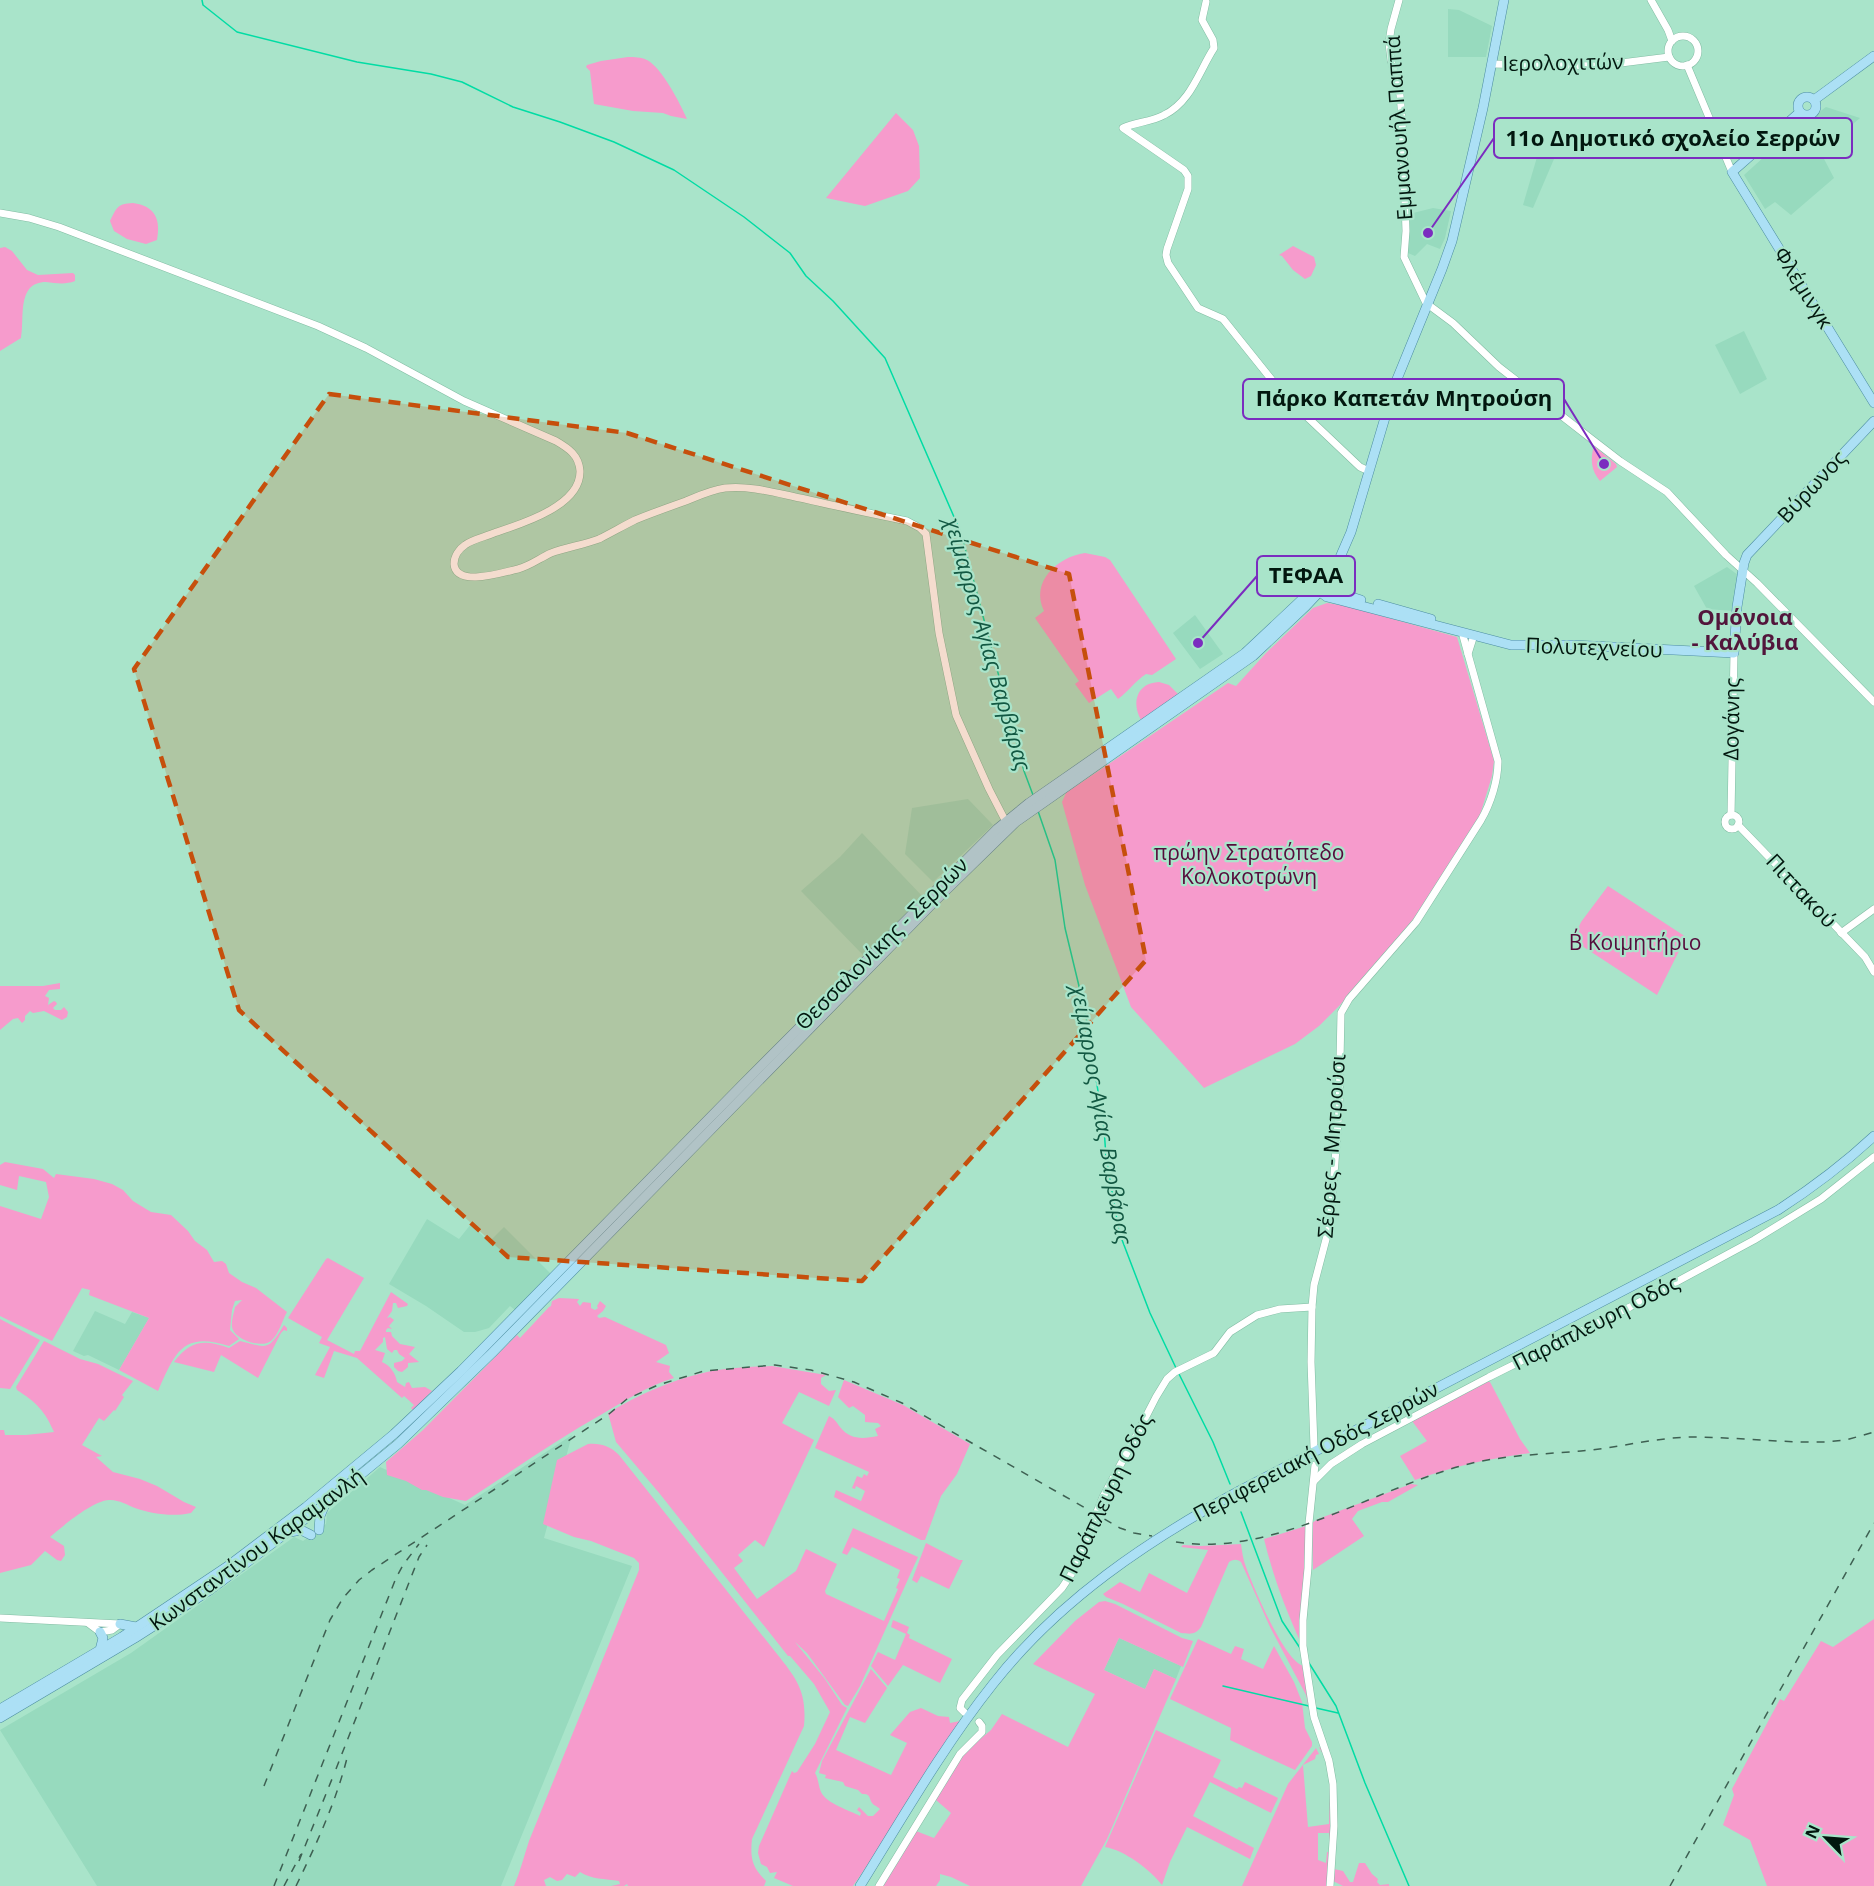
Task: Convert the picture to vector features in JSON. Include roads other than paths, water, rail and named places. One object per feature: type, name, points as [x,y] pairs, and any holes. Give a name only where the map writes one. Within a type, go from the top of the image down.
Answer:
[{"type":"main road","points":[[1319,588],[1336,565],[1351,532],[1398,376],[1452,241],[1504,0]]},
{"type":"main road","points":[[1732,172],[1800,112],[1798,104],[1802,99],[1808,97],[1814,100],[1874,56]]},
{"type":"main road","name":"Φλέμινγκ","points":[[1732,172],[1874,403]]},
{"type":"main road","name":"Βύρωνος","points":[[1749,554],[1874,421]]},
{"type":"main road","points":[[1344,595],[1338,588],[1339,571],[1350,544],[1351,532]]},
{"type":"main road","name":"Δογάνης","points":[[1734,653],[1736,616],[1745,559],[1749,554]]},
{"type":"main road","points":[[1319,588],[1339,571]]},
{"type":"main road","name":"Θεσσαλονίκης - Σερρών","points":[[487,1351],[735,1092],[974,851],[1006,822],[1236,670],[1261,650],[1306,606],[1319,588]]},
{"type":"main road","name":"Θεσσαλονίκης - Σερρών","points":[[1048,796],[1232,663],[1319,588]]},
{"type":"main road","name":"Πολυτεχνείου","points":[[1319,588],[1442,622],[1459,631]]},
{"type":"main road","name":"Πολυτεχνείου","points":[[1319,588],[1334,599],[1447,630],[1519,646],[1573,645],[1734,653]]},
{"type":"main road","points":[[1306,606],[1318,601],[1334,599]]},
{"type":"main road","name":"Θεσσαλονίκης - Σερρών","points":[[487,1351],[1006,831],[1019,815]]},
{"type":"main road","name":"Περιφερειακή Οδός Σερρών","points":[[861,1886],[947,1745],[994,1683],[1055,1618],[1133,1554],[1180,1523],[1239,1491],[1760,1221],[1809,1190],[1874,1136]]},
{"type":"main road","name":"Κωνσταντίνου Καραμανλή","points":[[0,1718],[197,1599],[288,1532],[380,1460],[423,1422],[487,1351]]},
{"type":"main road","name":"Κωνσταντίνου Καραμανλή","points":[[0,1709],[100,1650],[228,1566],[306,1507],[394,1434],[487,1351]]},
{"type":"main road","points":[[288,1532],[301,1530],[315,1532],[325,1504]]},
{"type":"main road","points":[[120,1624],[136,1627]]},
{"type":"main road","points":[[100,1632],[103,1638],[100,1650]]},
{"type":"street","name":"Εμμανουήλ Παππά","points":[[1399,0],[1390,29],[1389,46],[1400,95],[1402,118],[1406,213],[1404,257],[1428,305]]},
{"type":"street","points":[[1651,0],[1672,41]]},
{"type":"street","points":[[1656,0],[1679,37]]},
{"type":"street","points":[[1206,2],[1202,20],[1213,40],[1214,48],[1189,93],[1180,104],[1162,116],[1123,128],[1188,175],[1189,185],[1186,198],[1167,249],[1166,258],[1198,308],[1222,319],[1284,395],[1360,467],[1369,471]]},
{"type":"street","points":[[1679,37],[1690,38],[1697,47],[1696,58],[1687,65],[1676,64],[1669,57],[1668,50],[1672,41],[1679,37]]},
{"type":"street","name":"Ιερολοχιτών","points":[[1492,64],[1597,66],[1669,57]]},
{"type":"street","points":[[1687,65],[1732,172]]},
{"type":"street","points":[[0,213],[29,218],[59,227],[291,315],[366,348],[464,401],[569,448],[576,457],[580,474],[578,485],[573,492],[546,512],[518,525],[465,544],[458,552],[454,563],[462,576],[472,578],[522,568],[550,554],[600,538],[670,506],[726,488],[762,490],[907,521],[920,528],[926,534],[939,633],[956,715],[1006,822]]},
{"type":"street","points":[[1428,305],[1453,323],[1492,361],[1594,441],[1667,492],[1731,560],[1874,702]]},
{"type":"street","points":[[1731,560],[1749,554]]},
{"type":"street","name":"Σέρρες - Μητρούσι","points":[[1314,1447],[1312,1307],[1314,1285],[1329,1228],[1339,1109],[1341,1013],[1349,999],[1411,928],[1425,908],[1485,814],[1497,771],[1497,755],[1468,654],[1459,631]]},
{"type":"street","points":[[1468,654],[1474,635]]},
{"type":"street","name":"Δογάνης","points":[[1731,815],[1734,653]]},
{"type":"street","points":[[1731,815],[1737,817],[1738,825],[1732,829],[1726,826],[1725,820],[1731,815]]},
{"type":"street","name":"Πιττακού","points":[[1738,825],[1865,957],[1874,972]]},
{"type":"street","points":[[1841,933],[1874,909]]},
{"type":"street","name":"Παράπλευρη Οδός","points":[[1314,1481],[1331,1464],[1362,1444],[1754,1240],[1821,1199],[1874,1157]]},
{"type":"street","name":"Παράπλευρη Οδός","points":[[964,1712],[960,1708],[962,1700],[997,1655],[1062,1588],[1072,1574],[1103,1497],[1159,1391],[1175,1372],[1208,1357],[1237,1327],[1257,1315],[1280,1309],[1312,1307]]},
{"type":"street","points":[[1315,1465],[1309,1522],[1303,1646],[1314,1717],[1331,1770],[1333,1784],[1334,1826],[1330,1886]]},
{"type":"street","points":[[0,1618],[120,1624]]},
{"type":"street","points":[[88,1623],[100,1632],[112,1630],[120,1624]]},
{"type":"street","points":[[879,1886],[960,1754],[982,1732],[979,1722]]},
{"type":"waterway","name":"χείμαρρος Αγίας Βαρβάρας","points":[[202,0],[203,5],[237,32],[357,62],[431,74],[462,82],[513,107],[614,142],[674,170],[744,217],[790,253],[806,276],[833,301],[885,358],[961,533],[1024,771],[1033,795]]},
{"type":"waterway","name":"χείμαρρος Αγίας Βαρβάρας","points":[[1038,811],[1055,860],[1065,928],[1085,1011],[1119,1232],[1150,1313],[1176,1368]]},
{"type":"waterway","name":"χείμαρρος Αγίας Βαρβάρας","points":[[1178,1372],[1213,1442],[1230,1484]]},
{"type":"waterway","name":"χείμαρρος Αγίας Βαρβάρας","points":[[1241,1512],[1282,1621],[1300,1648]]},
{"type":"waterway","name":"χείμαρρος Αγίας Βαρβάρας","points":[[1309,1663],[1336,1706],[1365,1783],[1409,1886]]},
{"type":"waterway","points":[[1223,1686],[1309,1706]]},
{"type":"waterway","points":[[1316,1708],[1338,1713]]},
{"type":"railway","points":[[264,1786],[330,1620],[343,1598],[359,1580],[609,1414],[627,1399],[658,1385],[704,1371],[775,1365],[811,1370],[854,1382],[902,1403],[1120,1528],[1152,1536]]},
{"type":"railway","points":[[1176,1542],[1214,1544],[1253,1539],[1290,1530],[1440,1472],[1477,1462],[1516,1456],[1595,1450],[1676,1438],[1707,1437],[1826,1442],[1846,1440],[1874,1432]]},
{"type":"railway","points":[[1670,1886],[1874,1523]]},
{"type":"railway","points":[[274,1886],[396,1578],[419,1544]]},
{"type":"railway","points":[[336,1769],[419,1557],[427,1545]]},
{"type":"railway","points":[[296,1886],[331,1807],[347,1758]]},
{"type":"railway","points":[[299,1861],[332,1779]]},
{"type":"railway","points":[[284,1886],[301,1854]]},
{"type":"place","name":"11ο Δημοτικό σχολείο Σερρών","points":[[1428,233]]},
{"type":"place","name":"Πάρκο Καπετάν Μητρούση","points":[[1604,464]]},
{"type":"place","name":"ΤΕΦΑΑ","points":[[1198,643]]},
{"type":"district","name":"Ομόνοια - Καλύβια","points":[[1745,630]]},
{"type":"park label","name":"πρώην Στρατόπεδο Κολοκοτρώνη","points":[[1249,865]]},
{"type":"park label","name":"Β΄ Κοιμητήριο","points":[[1635,943]]}]
